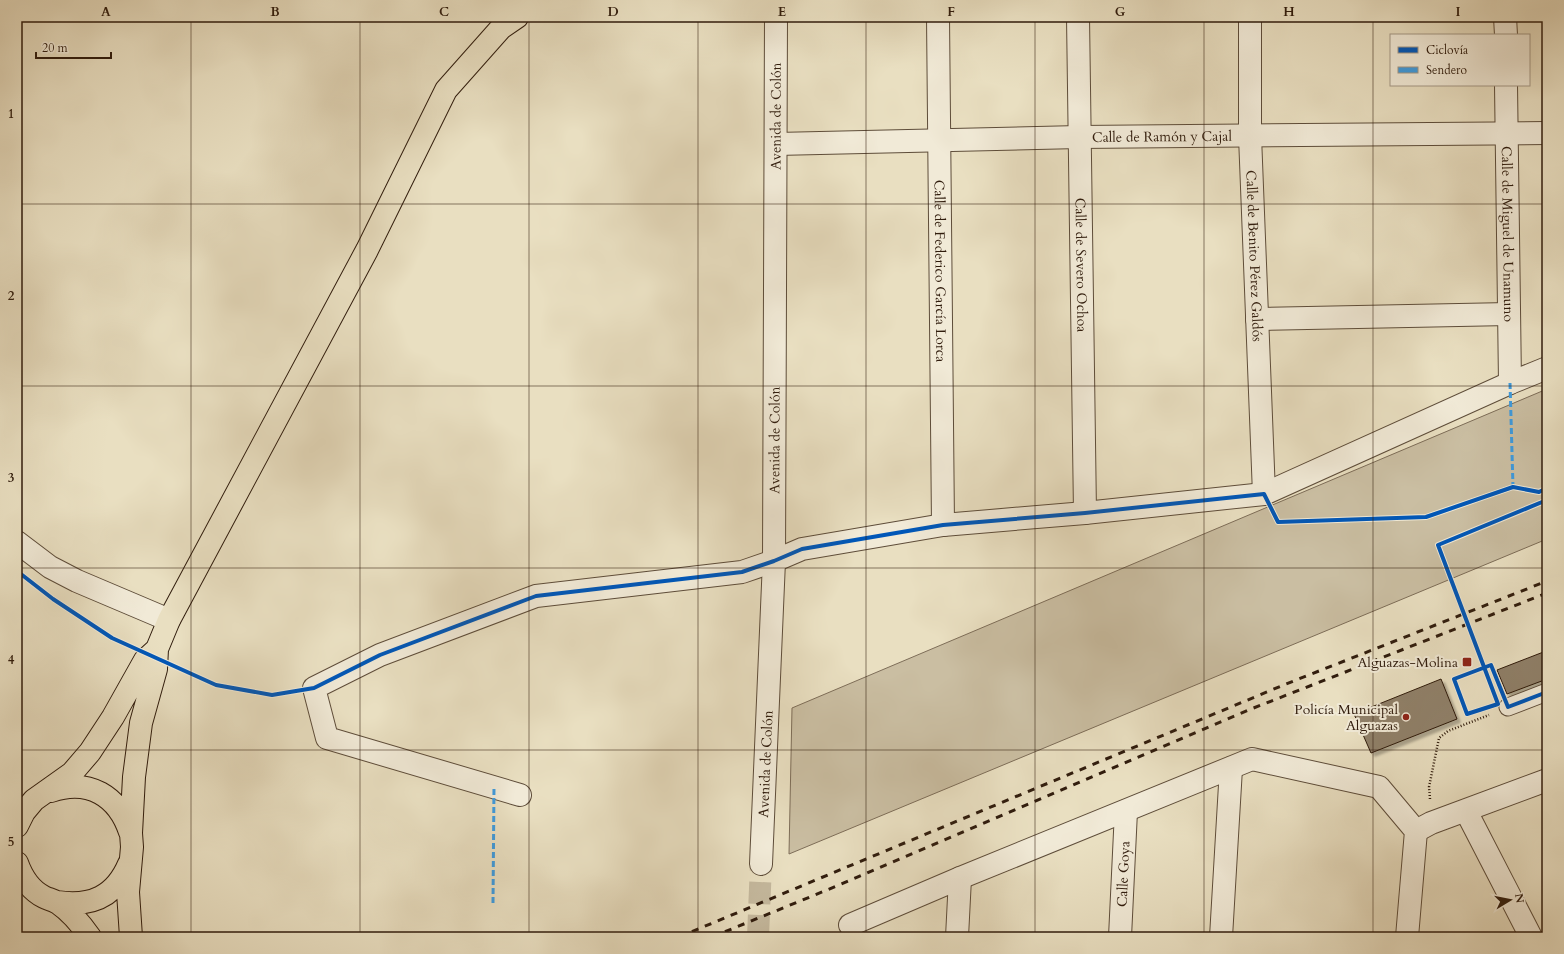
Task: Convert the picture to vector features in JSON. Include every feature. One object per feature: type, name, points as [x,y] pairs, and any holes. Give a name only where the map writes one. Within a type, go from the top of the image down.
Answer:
[{"type":"main road","points":[[19,818],[34,800],[72,773],[90,752],[113,717],[145,660],[156,648],[169,620],[367,250],[446,90],[501,28],[517,17]]},
{"type":"main road","points":[[132,937],[128,892],[132,847],[131,833],[134,776],[141,723],[156,669],[156,648]]},
{"type":"main road","points":[[47,792],[61,787],[77,786],[92,789],[106,796],[117,806],[126,819],[131,833]]},
{"type":"main road","points":[[17,863],[23,882],[42,896],[57,902],[73,905],[88,903],[103,897],[116,887],[125,874],[130,861]]},
{"type":"main road","points":[[57,902],[73,915],[90,937]]},
{"type":"street","name":"Avenida de Colón","points":[[760,864],[774,561],[776,17]]},
{"type":"street","name":"Calle de Federico García Lorca","points":[[938,17],[943,524]]},
{"type":"street","name":"Calle de Severo Ochoa","points":[[1078,17],[1085,513]]},
{"type":"street","name":"Calle de Benito Pérez Galdós","points":[[1250,17],[1250,136],[1264,494]]},
{"type":"street","points":[[1505,17],[1506,34]]},
{"type":"street","name":"Calle de Miguel de Unamuno","points":[[1506,86],[1510,383]]},
{"type":"street","name":"Calle de Ramón y Cajal","points":[[776,144],[1080,136],[1547,133]]},
{"type":"street","points":[[1257,319],[1509,314]]},
{"type":"street","points":[[520,795],[327,738],[314,688],[380,654],[536,596],[742,572],[802,549],[943,524],[1085,513],[1264,494],[1510,383],[1547,368]]},
{"type":"street","points":[[17,542],[50,567],[77,581],[169,620]]},
{"type":"street","points":[[1508,707],[1547,692]]},
{"type":"street","points":[[850,925],[960,878],[1252,759],[1379,787],[1424,827]]},
{"type":"street","points":[[1221,937],[1231,768]]},
{"type":"street","points":[[1424,827],[1547,780]]},
{"type":"street","name":"Calle Goya","points":[[1120,937],[1126,811]]},
{"type":"street","points":[[1466,811],[1531,937]]},
{"type":"street","points":[[1410,932],[1424,827]]},
{"type":"street","points":[[957,937],[960,878]]},
{"type":"path","points":[[1539,492],[1547,488]]},
{"type":"path","points":[[1424,827],[1429,787],[1439,738],[1448,731],[1508,707],[1491,665],[1484,668],[1454,678],[1467,714],[1498,704],[1492,689],[1484,668],[1481,660],[1479,653],[1470,632],[1438,545],[1547,500]]},
{"type":"shaded area","points":[[1547,389],[1547,539],[789,854],[792,708]]},
{"type":"building","points":[[1546,651],[1547,679],[1507,694],[1497,670]]},
{"type":"building","name":"Policía Municipal Alguazas","points":[[1441,679],[1457,719],[1371,753],[1354,714]]},
{"type":"tunnel","points":[[758,937],[761,864]]},
{"type":"railway","points":[[679,937],[1286,684],[1547,581]]},
{"type":"railway","points":[[712,937],[827,890],[1251,709],[1547,593]]},
{"type":"marked path","points":[[1510,383],[1513,487]]},
{"type":"marked path","points":[[493,903],[494,787]]},
{"type":"cycle path","points":[[17,571],[53,599],[112,638],[216,685],[272,695],[314,688],[380,655],[536,596],[742,572],[802,549],[943,525],[1085,513],[1264,494],[1278,522],[1426,517],[1513,487],[1539,492],[1547,488]]},
{"type":"cycle path","points":[[1547,500],[1438,545],[1498,704],[1467,714],[1454,679],[1491,665],[1508,707],[1547,692]]},
{"type":"place","name":"Alguazas-Molina","points":[[1467,662]]},
{"type":"place","name":"Policía Municipal Alguazas","points":[[1406,717]]}]
